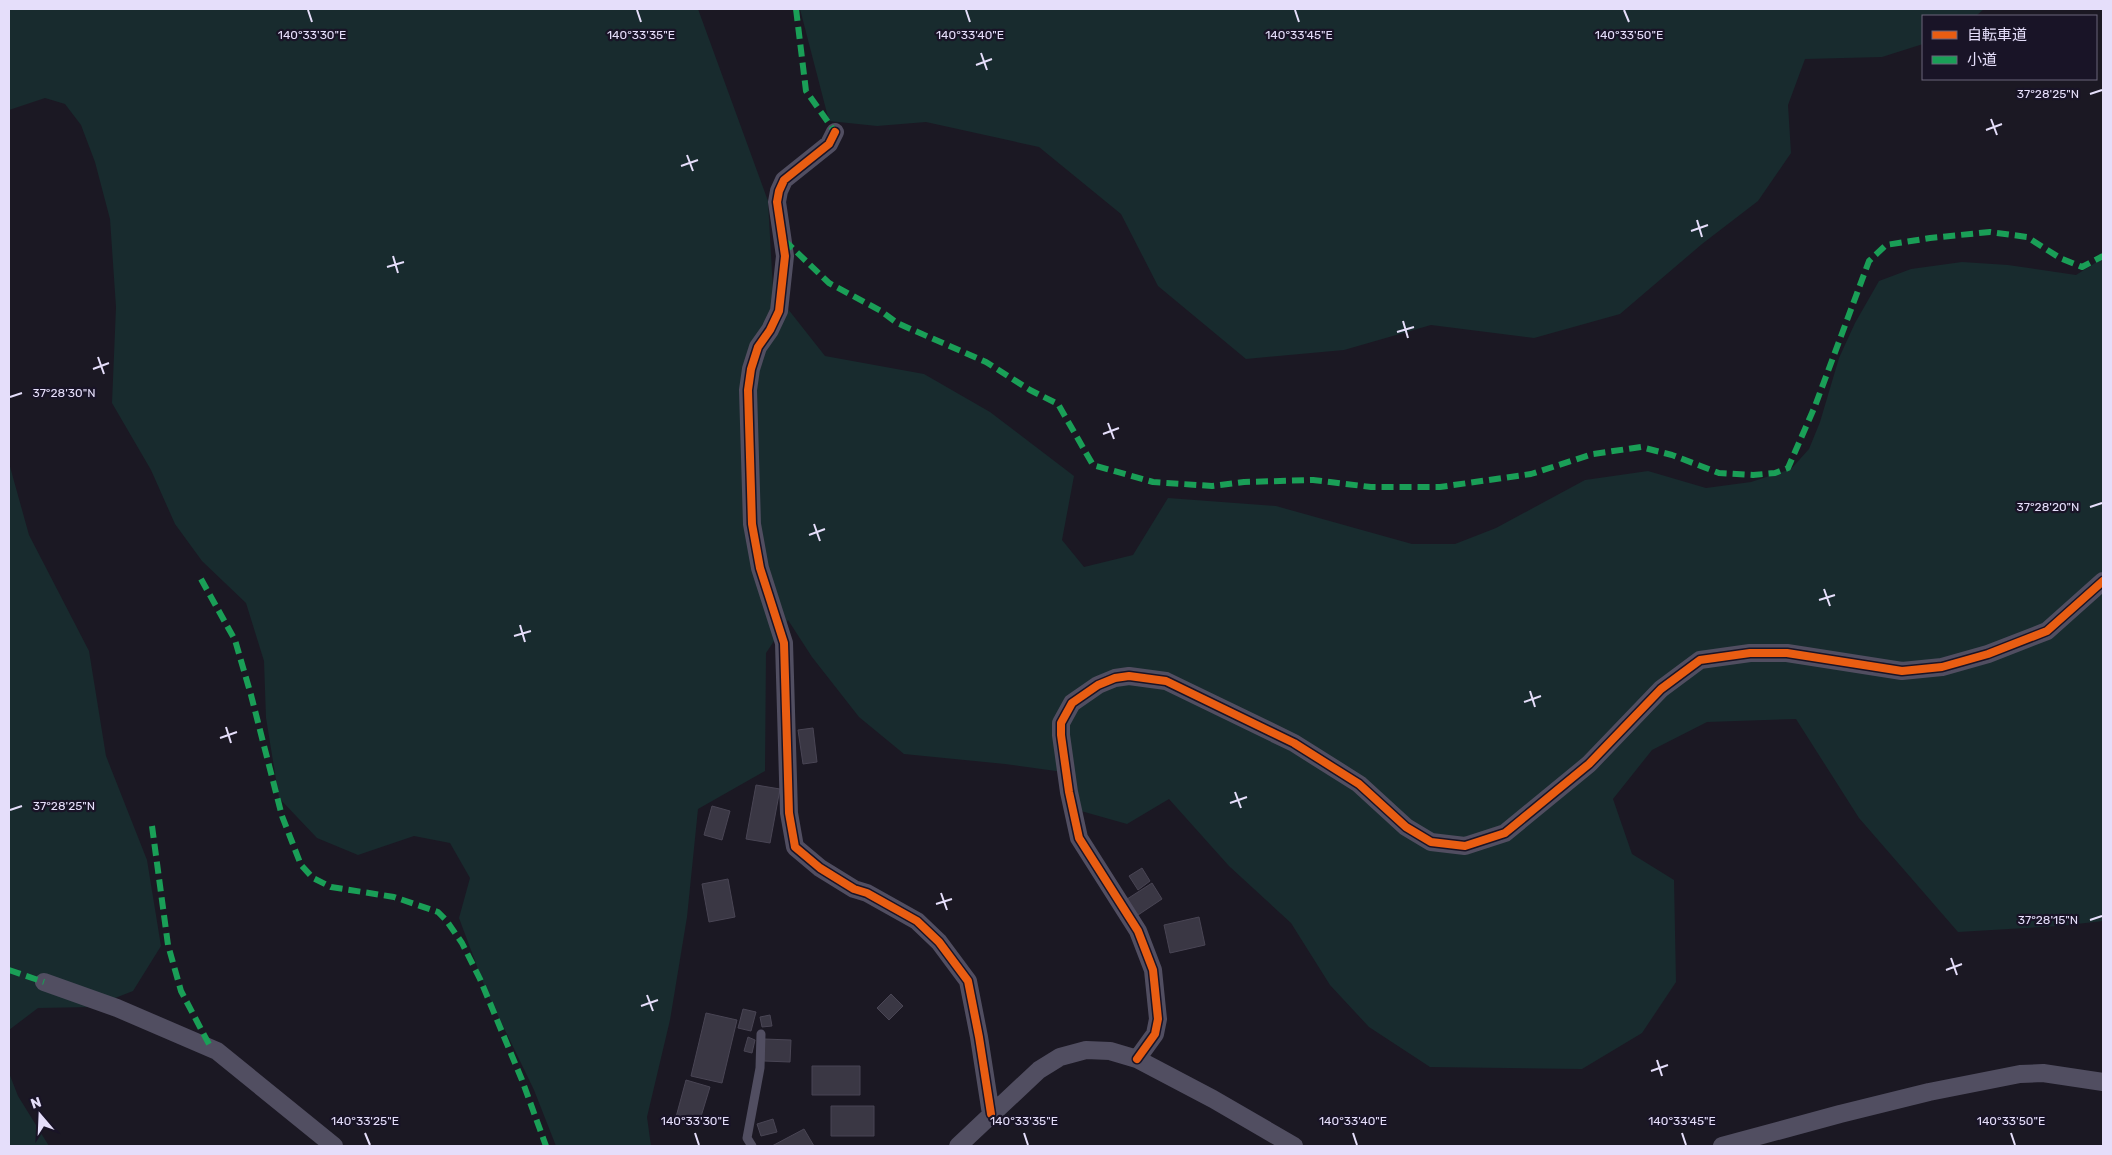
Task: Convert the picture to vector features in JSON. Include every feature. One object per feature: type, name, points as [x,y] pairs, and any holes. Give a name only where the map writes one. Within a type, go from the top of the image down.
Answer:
[{"type":"street","points":[[835,132],[830,144],[784,180],[779,191],[776,202],[785,256],[779,311],[770,330],[758,347],[751,369],[748,390],[752,524],[760,568],[784,643],[789,813],[795,847],[820,868],[854,889],[867,893],[917,921],[939,942],[968,981],[991,1114]]},
{"type":"street","points":[[1137,1059],[1155,1034],[1158,1019],[1152,970],[1138,931],[1079,838],[1069,792],[1061,735],[1061,723],[1072,704],[1098,685],[1115,678],[1129,676],[1166,681],[1294,743],[1359,784],[1406,828],[1431,842],[1465,846],[1505,833],[1589,764],[1661,689],[1700,660],[1750,653],[1787,654],[1902,671],[1942,667],[1988,654],[2047,631],[2103,580]]},
{"type":"street","points":[[44,982],[117,1008],[217,1051],[334,1146]]},
{"type":"street","points":[[958,1146],[1039,1070],[1060,1057],[1086,1050],[1110,1051],[1137,1059],[1213,1099],[1294,1146]]},
{"type":"street","points":[[1722,1146],[1930,1092],[2020,1074],[2043,1072],[2103,1082]]},
{"type":"lane","points":[[752,1146],[747,1138],[760,1068],[760,1034]]},
{"type":"green space","points":[[9,9],[698,9],[768,201],[773,290],[825,356],[924,374],[990,412],[1074,476],[1062,540],[1084,567],[1133,555],[1168,498],[1276,506],[1412,544],[1455,544],[1496,528],[1585,480],[1648,471],[1706,488],[1751,482],[1791,469],[1809,449],[1820,422],[1839,358],[1855,323],[1879,281],[1911,269],[1962,262],[2008,265],[2076,275],[2103,258],[2103,921],[2059,926],[1958,932],[1859,818],[1796,719],[1707,722],[1652,750],[1613,799],[1632,854],[1674,880],[1676,982],[1642,1033],[1582,1069],[1430,1067],[1369,1027],[1330,985],[1291,923],[1229,866],[1169,799],[1127,824],[1081,811],[1063,772],[904,754],[859,717],[812,657],[788,620],[766,653],[765,771],[698,809],[687,917],[670,1020],[647,1117],[651,1146],[556,1146],[534,1090],[487,993],[459,918],[470,878],[450,843],[414,836],[358,855],[317,838],[279,798],[266,718],[264,661],[246,603],[202,561],[175,524],[151,470],[112,403],[116,307],[110,219],[95,162],[81,125],[65,104],[45,98],[9,110]]},
{"type":"green space","points":[[800,9],[1984,9],[1977,15],[1922,15],[1922,44],[1882,57],[1805,59],[1788,105],[1791,153],[1758,201],[1702,244],[1620,314],[1534,338],[1431,325],[1344,350],[1246,359],[1158,286],[1121,214],[1039,147],[926,122],[877,126],[829,121]]},
{"type":"green space","points":[[9,463],[29,535],[89,651],[106,756],[147,860],[161,946],[133,991],[92,1007],[38,1008],[9,1030]]},
{"type":"green space","points":[[9,1073],[18,1096],[49,1146],[9,1146]]},
{"type":"building","points":[[813,728],[817,762],[803,764],[798,730]]},
{"type":"building","points":[[756,785],[780,789],[770,843],[746,839]]},
{"type":"building","points":[[712,806],[730,811],[722,840],[704,835]]},
{"type":"building","points":[[1142,868],[1150,881],[1138,890],[1129,876]]},
{"type":"building","points":[[728,879],[735,917],[709,922],[702,884]]},
{"type":"building","points":[[1152,883],[1162,899],[1135,917],[1124,901]]},
{"type":"building","points":[[1199,917],[1205,945],[1170,953],[1164,925]]},
{"type":"building","points":[[891,994],[903,1006],[889,1020],[877,1008]]},
{"type":"building","points":[[743,1009],[756,1012],[751,1031],[738,1028]]},
{"type":"building","points":[[706,1013],[737,1020],[722,1083],[691,1076]]},
{"type":"building","points":[[770,1015],[772,1026],[762,1027],[760,1017]]},
{"type":"building","points":[[748,1037],[755,1040],[752,1053],[744,1051]]},
{"type":"building","points":[[764,1039],[791,1040],[790,1062],[764,1061]]},
{"type":"building","points":[[812,1066],[860,1066],[860,1095],[812,1095]]},
{"type":"building","points":[[686,1080],[710,1087],[699,1123],[676,1117]]},
{"type":"building","points":[[831,1106],[874,1106],[874,1136],[831,1136]]},
{"type":"building","points":[[773,1119],[777,1132],[761,1136],[757,1124]]},
{"type":"building","points":[[804,1129],[814,1146],[772,1146]]},
{"type":"marked path","points":[[796,9],[806,91],[835,132]]},
{"type":"marked path","points":[[784,240],[829,283],[881,311],[897,323],[986,362],[1030,390],[1058,404],[1093,465],[1153,482],[1212,486],[1244,482],[1313,480],[1371,487],[1440,487],[1531,474],[1593,454],[1641,447],[1672,455],[1719,473],[1753,475],[1775,473],[1788,468],[1815,406],[1869,261],[1886,245],[1990,232],[2027,237],[2060,258],[2082,267],[2103,256]]},
{"type":"marked path","points":[[201,579],[235,640],[282,816],[301,865],[313,878],[331,887],[394,897],[438,912],[446,920],[462,943],[480,979],[522,1080],[546,1146]]},
{"type":"marked path","points":[[152,826],[168,945],[181,991],[211,1048]]},
{"type":"marked path","points":[[9,970],[44,982]]},
{"type":"cycle path","points":[[835,132],[829,144],[784,180],[779,191],[777,202],[785,256],[779,311],[770,330],[758,347],[751,369],[748,390],[752,524],[760,568],[784,643],[789,813],[795,847],[820,868],[854,889],[867,893],[917,921],[939,942],[968,981],[991,1114]]},
{"type":"cycle path","points":[[1137,1059],[1155,1034],[1158,1019],[1153,970],[1138,931],[1079,838],[1069,792],[1061,735],[1061,723],[1072,703],[1098,685],[1115,678],[1129,676],[1166,681],[1294,743],[1359,784],[1406,827],[1431,842],[1465,846],[1505,833],[1589,764],[1661,689],[1700,660],[1750,653],[1787,653],[1902,671],[1942,667],[1988,654],[2047,631],[2103,581]]}]
